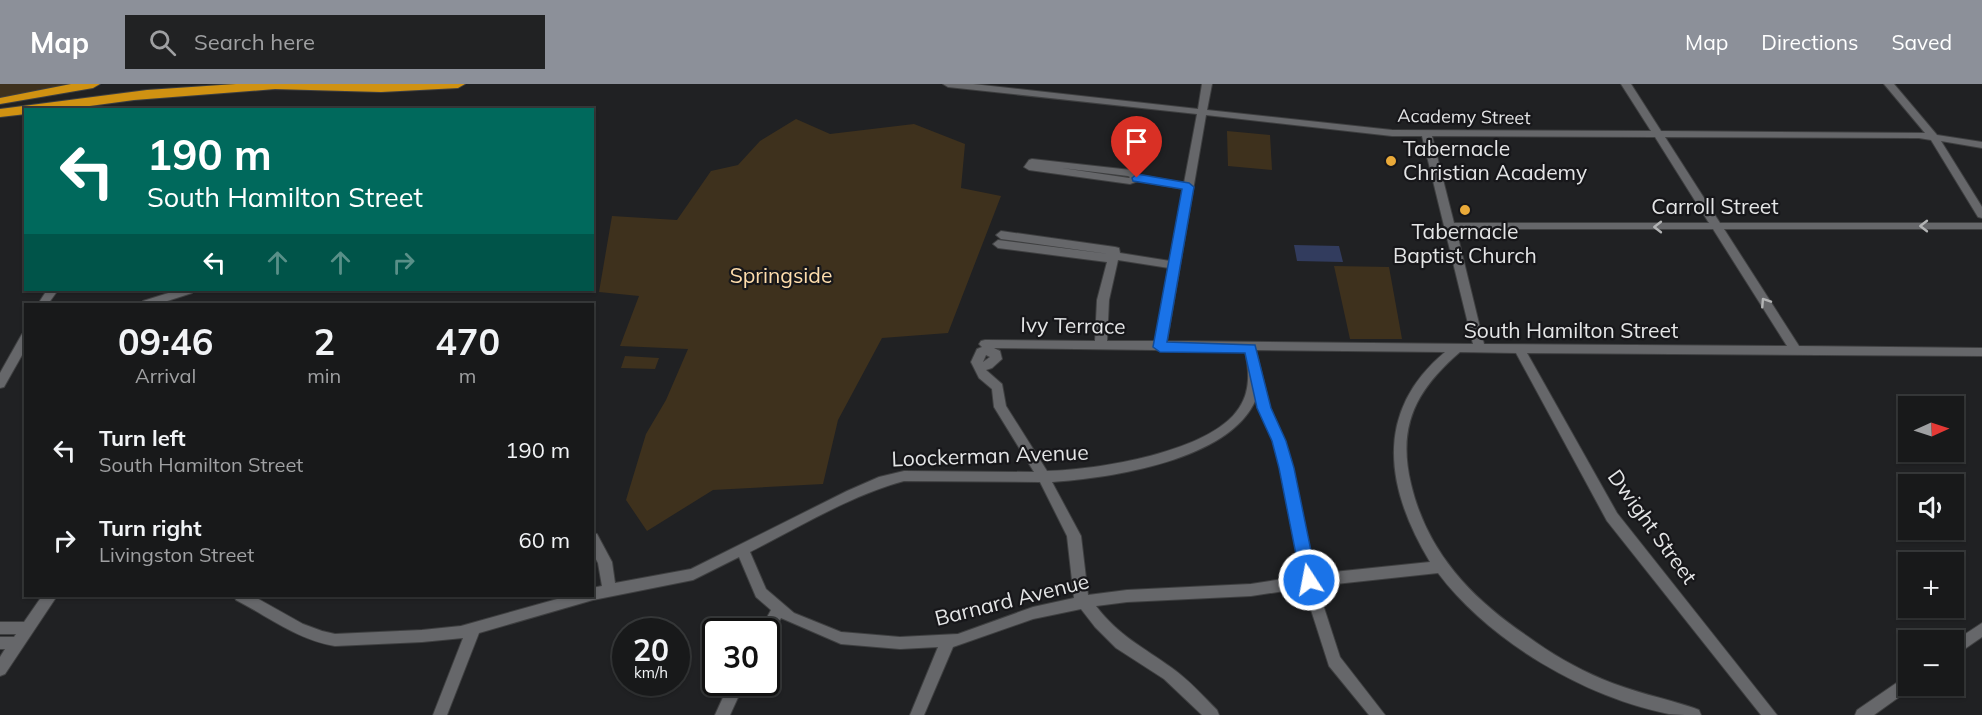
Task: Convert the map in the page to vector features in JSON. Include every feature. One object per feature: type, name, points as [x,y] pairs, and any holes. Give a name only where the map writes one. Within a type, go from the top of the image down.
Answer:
[{"type":"highway","points":[[0,101],[93,84]]},
{"type":"highway","points":[[0,106],[178,84]]},
{"type":"highway","points":[[40,108],[229,84]]},
{"type":"highway","points":[[136,96],[275,85],[381,88],[458,84]]},
{"type":"highway","points":[[0,113],[24,110]]},
{"type":"street","name":"Academy Street","points":[[948,84],[1356,130],[1427,135],[1933,136],[1982,145]]},
{"type":"street","points":[[1160,347],[1207,84]]},
{"type":"street","points":[[1626,84],[1796,351]]},
{"type":"street","points":[[1889,84],[1933,136],[1982,215]]},
{"type":"street","points":[[1427,135],[1480,349]]},
{"type":"street","points":[[1137,178],[1130,181],[1029,167],[1032,162],[1131,173],[1137,178],[1189,187]]},
{"type":"street","name":"Carroll Street","points":[[1449,226],[1982,226]]},
{"type":"street","points":[[1000,240],[1175,265]]},
{"type":"street","points":[[1101,345],[1103,300],[1114,255]]},
{"type":"street","points":[[150,303],[185,291]]},
{"type":"street","points":[[0,384],[24,341]]},
{"type":"street","name":"Ivy Terrace","points":[[985,344],[1160,347]]},
{"type":"street","name":"South Hamilton Street","points":[[1160,347],[1982,352]]},
{"type":"street","points":[[1250,348],[1264,408],[1279,441],[1309,580],[1334,660],[1378,715]]},
{"type":"street","points":[[1456,349],[1426,375],[1412,396],[1402,423],[1399,457],[1404,488],[1417,524],[1440,567],[1471,600],[1512,634],[1562,666],[1616,691],[1694,715]]},
{"type":"street","name":"Dwight Street","points":[[1520,350],[1612,517],[1770,715]]},
{"type":"street","points":[[980,367],[983,375],[998,387],[1000,407],[1043,476],[1074,536],[1076,566],[1084,602],[1100,623],[1121,643],[1169,674],[1212,715]]},
{"type":"street","name":"Loockerman Avenue","points":[[594,593],[684,577],[852,495],[884,481],[904,476],[1086,475],[1119,470],[1164,457],[1214,437],[1232,424],[1243,412],[1253,393],[1256,368]]},
{"type":"street","points":[[594,542],[605,562],[609,589]]},
{"type":"street","name":"Barnard Avenue","points":[[743,550],[761,592],[804,625],[841,638],[900,643],[958,640],[1033,613],[1084,602],[1127,596],[1251,590],[1309,580],[1440,567]]},
{"type":"street","points":[[0,669],[49,597]]},
{"type":"street","points":[[243,597],[309,634],[323,639],[422,636],[474,628],[584,597]]},
{"type":"street","points":[[774,618],[779,608]]},
{"type":"street","points":[[0,628],[29,628]]},
{"type":"street","points":[[440,715],[474,628]]},
{"type":"street","points":[[1964,642],[1982,629]]},
{"type":"street","points":[[916,715],[948,641]]},
{"type":"street","points":[[0,643],[18,643]]},
{"type":"street","points":[[1862,715],[1898,689]]},
{"type":"street","points":[[722,715],[731,696]]},
{"type":"green space","points":[[0,84],[82,84],[0,100]]},
{"type":"green space","name":"Springside","points":[[796,119],[830,134],[914,124],[965,144],[961,188],[1001,196],[948,333],[882,338],[838,420],[823,484],[713,490],[647,531],[626,500],[646,434],[666,400],[688,349],[620,346],[639,296],[599,292],[612,216],[677,220],[711,171],[738,165],[760,141]]},
{"type":"green space","points":[[1227,131],[1270,135],[1272,170],[1228,166]]},
{"type":"green space","points":[[1334,266],[1389,267],[1402,339],[1350,339]]},
{"type":"green space","points":[[625,356],[659,358],[655,369],[621,368]]},
{"type":"water","points":[[1294,245],[1339,246],[1343,262],[1297,261]]},
{"type":"place","name":"Tabernacle Christian Academy","points":[[1391,161]]},
{"type":"place","name":"Tabernacle Baptist Church","points":[[1465,210]]},
{"type":"route","points":[[1137,178],[1189,187],[1160,347],[1250,348],[1264,408],[1279,441],[1286,468],[1309,580]]}]
